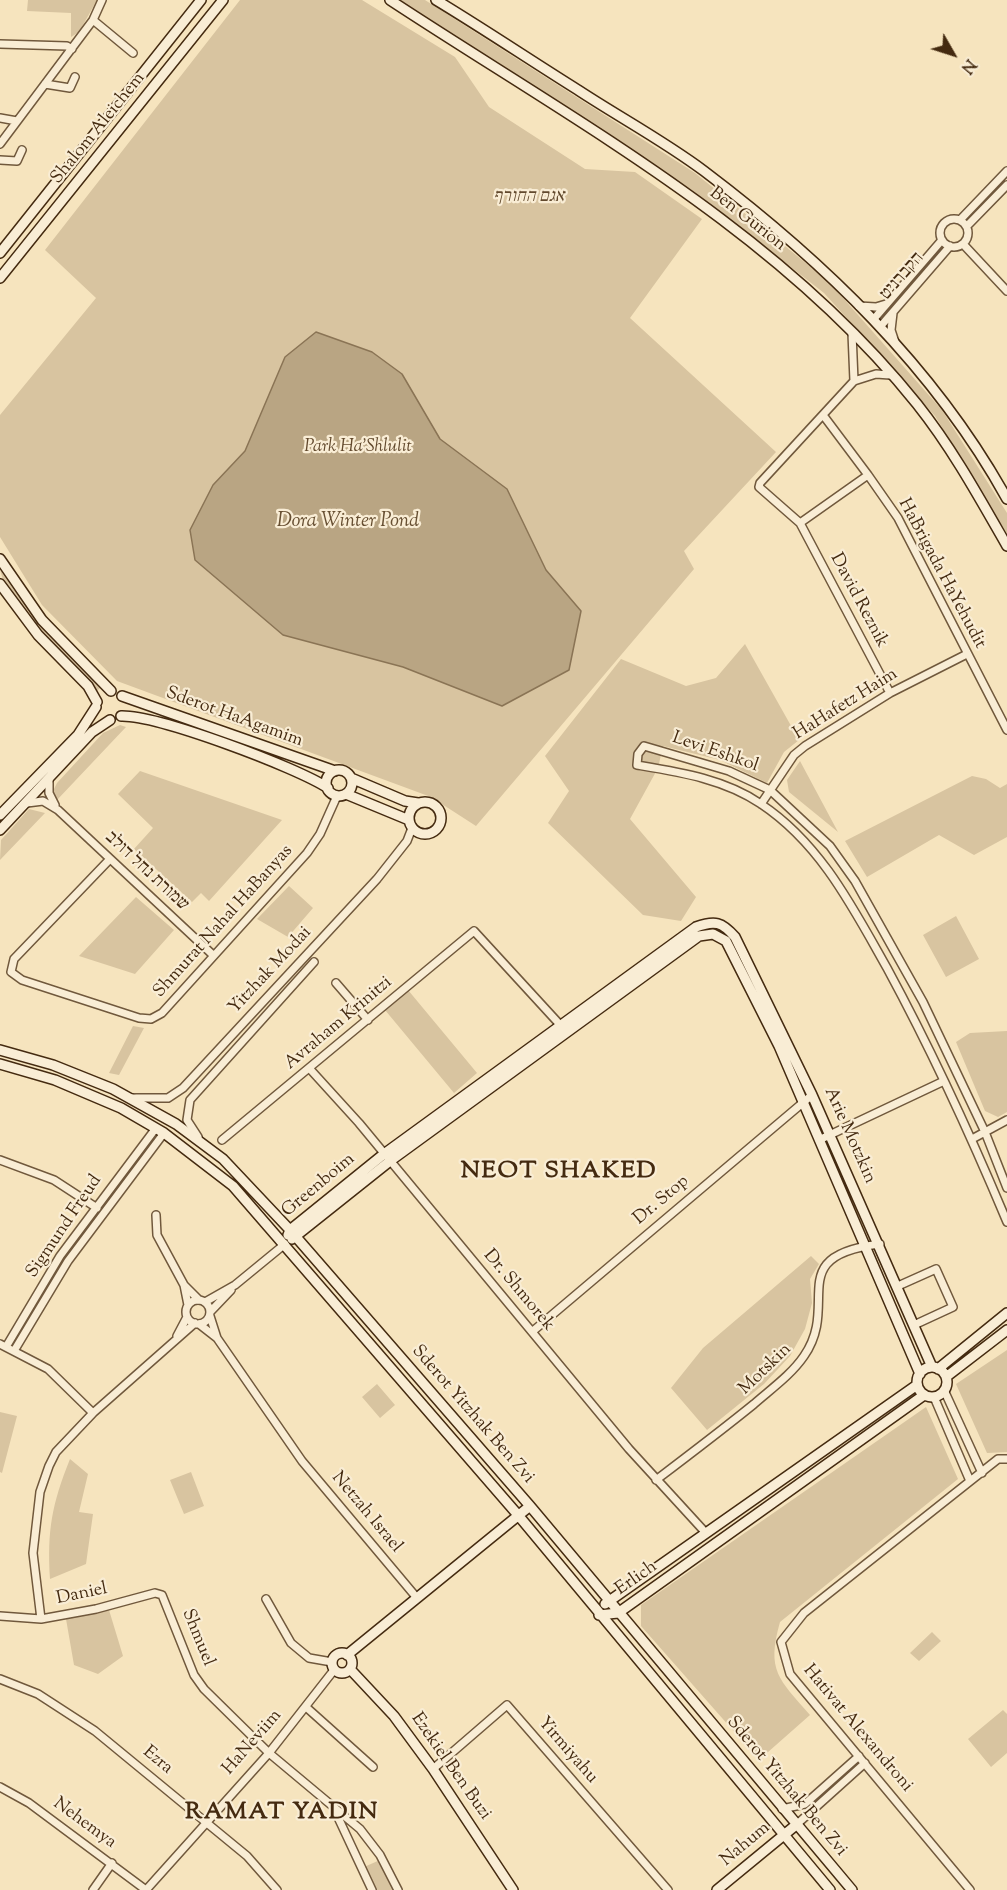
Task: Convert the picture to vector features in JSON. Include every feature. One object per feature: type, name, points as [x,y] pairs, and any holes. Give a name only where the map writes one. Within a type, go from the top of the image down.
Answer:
[{"type":"street","points":[[0,144],[93,20],[102,0]]},
{"type":"street","name":"Shalom Aleichem","points":[[0,253],[201,0]]},
{"type":"street","name":"Shalom Aleichem","points":[[0,278],[224,0]]},
{"type":"street","name":"Ben Gurion","points":[[390,0],[682,190],[809,291],[852,333],[917,404],[960,466],[1007,546]]},
{"type":"street","name":"Ben Gurion","points":[[436,0],[702,170],[825,270],[895,342],[965,432],[1007,499]]},
{"type":"street","points":[[93,20],[133,52]]},
{"type":"street","points":[[0,44],[67,46],[72,49]]},
{"type":"street","points":[[45,84],[70,88],[75,77]]},
{"type":"street","points":[[0,118],[17,121]]},
{"type":"street","points":[[0,160],[17,161],[22,150]]},
{"type":"street","points":[[960,220],[1007,171]]},
{"type":"street","points":[[967,226],[1007,185]]},
{"type":"street","points":[[952,219],[960,220],[967,226],[968,238],[963,244],[950,246],[942,240],[940,232],[943,224],[952,219]]},
{"type":"street","name":"הקברניט","points":[[877,324],[888,303],[942,240]]},
{"type":"street","points":[[963,244],[1007,291]]},
{"type":"street","name":"הקברניט","points":[[877,324],[894,311],[950,246]]},
{"type":"street","points":[[859,306],[876,307],[888,303]]},
{"type":"street","points":[[894,311],[891,330],[895,342]]},
{"type":"street","points":[[852,333],[854,381]]},
{"type":"street","points":[[868,476],[800,523],[759,487],[760,483],[854,381],[876,374],[890,375]]},
{"type":"street","name":"HaBrigada HaYehudit","points":[[823,415],[898,518],[1007,730]]},
{"type":"street","name":"David Reznik","points":[[800,523],[890,693]]},
{"type":"street","points":[[0,559],[42,620],[111,691],[122,696],[125,706],[121,716],[110,720],[92,732],[21,805],[0,830]]},
{"type":"street","points":[[2,589],[38,635],[88,686],[100,716],[110,720]]},
{"type":"street","name":"HaHafetz Haim","points":[[761,804],[794,755],[890,693],[967,654]]},
{"type":"street","points":[[0,815],[78,735],[102,694],[111,691]]},
{"type":"street","name":"Sderot HaAgamim","points":[[122,696],[335,771]]},
{"type":"street","name":"Sderot HaAgamim","points":[[121,716],[171,725],[259,758],[328,788]]},
{"type":"street","name":"Levi Eshkol","points":[[1007,1188],[986,1132],[923,1002],[855,881],[830,846],[770,790],[729,771],[683,755],[644,746],[638,754],[637,765],[698,776],[725,785],[761,804],[818,857],[843,889],[907,1005],[972,1139],[1007,1222]]},
{"type":"street","points":[[410,824],[412,807],[418,803],[426,801],[434,804],[440,811],[441,821],[436,830],[427,834],[410,824],[328,788],[328,778],[335,771],[342,770],[351,778],[405,801],[418,803]]},
{"type":"street","name":"שמורת נחל דולב","points":[[50,776],[49,793],[58,810]]},
{"type":"street","points":[[341,795],[352,787],[351,778]]},
{"type":"street","name":"Shmurat Nahal HaBanyas","points":[[110,859],[14,959],[11,968],[14,976],[146,1020],[158,1016],[307,854],[341,795]]},
{"type":"street","name":"שמורת נחל דולב","points":[[21,805],[40,801],[58,810],[213,956]]},
{"type":"street","name":"Yitzhak Modai","points":[[130,1098],[160,1099],[176,1093],[388,866],[407,841],[410,824]]},
{"type":"street","name":"Greenboim","points":[[564,1029],[696,927],[712,921],[725,925]]},
{"type":"street","name":"Arie Motzkin","points":[[725,925],[735,937],[812,1095],[935,1368]]},
{"type":"street","name":"Avraham Krinitzi","points":[[222,1140],[474,931],[564,1029]]},
{"type":"street","name":"Greenboim","points":[[285,1244],[292,1234],[387,1157],[564,1029],[699,936],[713,934]]},
{"type":"street","name":"Arie Motzkin","points":[[713,934],[726,941],[780,1046],[920,1374]]},
{"type":"street","name":"Yitzhak Modai","points":[[199,1140],[187,1120],[190,1100],[314,962]]},
{"type":"street","points":[[336,983],[368,1020]]},
{"type":"street","points":[[247,1019],[248,1036]]},
{"type":"street","name":"Sderot Yitzhak Ben Zvi","points":[[0,1050],[53,1065],[130,1098],[199,1140],[240,1175],[530,1506],[852,1890]]},
{"type":"street","name":"Sderot Yitzhak Ben Zvi","points":[[0,1064],[43,1076],[99,1097],[160,1131],[228,1181],[518,1515],[830,1890]]},
{"type":"street","name":"Dr. Shmorek","points":[[309,1068],[387,1157],[656,1480],[705,1532]]},
{"type":"street","points":[[819,1140],[944,1081]]},
{"type":"street","name":"Dr. Stop","points":[[533,1331],[812,1095]]},
{"type":"street","points":[[972,1139],[1007,1120]]},
{"type":"street","name":"Sigmund Freud","points":[[3,1345],[60,1256],[95,1207],[160,1131]]},
{"type":"street","name":"Sigmund Freud","points":[[14,1351],[68,1262],[160,1131]]},
{"type":"street","points":[[0,1161],[54,1180],[103,1212]]},
{"type":"street","points":[[156,1215],[157,1235],[184,1285],[188,1305],[187,1317],[176,1338]]},
{"type":"street","points":[[41,1619],[33,1553],[40,1492],[56,1452],[93,1413],[176,1338],[197,1324],[205,1322],[236,1285],[285,1244]]},
{"type":"street","name":"Motskin","points":[[656,1480],[747,1410],[782,1381],[799,1362],[814,1332],[819,1308],[817,1282],[822,1269],[834,1256],[865,1246],[880,1244]]},
{"type":"street","points":[[898,1286],[936,1269],[953,1307],[914,1325]]},
{"type":"street","points":[[184,1285],[202,1301],[210,1314],[217,1338]]},
{"type":"street","points":[[188,1305],[236,1285]]},
{"type":"street","points":[[944,1390],[934,1397],[924,1395],[917,1385],[920,1374],[935,1368],[1007,1313]]},
{"type":"street","points":[[187,1317],[217,1338]]},
{"type":"street","points":[[982,1473],[944,1390],[946,1377],[1007,1330]]},
{"type":"street","name":"Netzah Israel","points":[[217,1338],[292,1448],[417,1598]]},
{"type":"street","points":[[3,1345],[48,1369],[93,1413]]},
{"type":"street","points":[[935,1368],[946,1377]]},
{"type":"street","name":"Erlich","points":[[599,1615],[607,1600],[917,1385]]},
{"type":"street","name":"Erlich","points":[[599,1615],[618,1613],[924,1395]]},
{"type":"street","points":[[934,1397],[970,1481]]},
{"type":"street","name":"Hativat Alexandroni","points":[[970,1890],[790,1674],[781,1642],[804,1613],[970,1481],[998,1460],[1007,1459]]},
{"type":"street","points":[[347,1655],[530,1506]]},
{"type":"street","name":"Daniel","points":[[0,1616],[41,1619],[96,1609],[155,1593],[162,1595],[166,1600]]},
{"type":"street","points":[[266,1599],[291,1643],[309,1658],[333,1666],[342,1674],[350,1669],[352,1661],[347,1655],[339,1654],[333,1666]]},
{"type":"street","name":"Shmuel","points":[[166,1600],[194,1675],[204,1689],[268,1752],[360,1829],[373,1846],[398,1890]]},
{"type":"street","points":[[633,1631],[630,1611],[636,1600]]},
{"type":"street","name":"HaNeviim","points":[[146,1890],[306,1707],[333,1666]]},
{"type":"street","name":"Ezekiel Ben Buzi","points":[[350,1669],[394,1716],[433,1769],[513,1890]]},
{"type":"street","name":"Ezra","points":[[0,1679],[38,1695],[95,1731],[247,1856],[278,1890]]},
{"type":"street","name":"Yirmiyahu","points":[[433,1769],[507,1705],[668,1890]]},
{"type":"street","points":[[306,1707],[373,1767]]},
{"type":"street","points":[[782,1809],[805,1804],[860,1756]]},
{"type":"street","points":[[796,1825],[865,1763]]},
{"type":"street","name":"Nehemya","points":[[0,1787],[29,1803],[146,1890]]},
{"type":"street","name":"Shmuel","points":[[334,1809],[372,1890]]},
{"type":"street","name":"Nahum","points":[[717,1890],[796,1825]]},
{"type":"street","points":[[93,1890],[112,1863]]},
{"type":"green space","points":[[28,0],[97,0],[79,32],[71,37],[71,13],[27,11]]},
{"type":"green space","name":"Park Ha'Shlulit","points":[[240,0],[362,0],[455,57],[489,107],[585,169],[635,172],[702,219],[630,318],[776,452],[684,551],[694,569],[476,826],[431,797],[117,681],[42,605],[0,537],[0,415],[96,298],[45,250]]},
{"type":"green space","points":[[400,0],[425,0],[695,173],[828,281],[942,410],[1007,513],[1007,534],[935,416],[824,293],[692,190]]},
{"type":"green space","points":[[0,566],[36,619],[100,688],[96,692],[24,613],[3,580]]},
{"type":"green space","points":[[745,644],[799,740],[784,752],[767,783],[720,760],[663,746],[658,768],[630,819],[696,897],[681,921],[643,915],[548,823],[569,791],[545,756],[621,659],[686,686],[716,678]]},
{"type":"green space","points":[[120,725],[126,727],[57,800],[53,791],[57,783],[103,733]]},
{"type":"green space","points":[[800,761],[838,832],[789,792],[787,780]]},
{"type":"green space","points":[[140,771],[282,820],[209,901],[201,893],[192,902],[134,849],[153,828],[118,794]]},
{"type":"green space","points":[[972,776],[986,779],[1000,788],[1007,784],[1007,837],[974,855],[939,835],[867,877],[845,841]]},
{"type":"green space","points":[[29,809],[45,813],[0,860],[1,840]]},
{"type":"green space","points":[[289,886],[313,908],[288,937],[257,919]]},
{"type":"green space","points":[[136,897],[174,930],[135,974],[79,956]]},
{"type":"green space","points":[[956,916],[979,959],[946,977],[923,935]]},
{"type":"green space","points":[[408,990],[477,1073],[454,1093],[385,1010]]},
{"type":"green space","points":[[133,1026],[144,1028],[119,1075],[109,1073]]},
{"type":"green space","points":[[1007,1031],[1007,1112],[998,1117],[985,1111],[956,1042],[970,1033]]},
{"type":"green space","points":[[811,1256],[819,1264],[810,1279],[812,1303],[805,1329],[790,1356],[764,1384],[707,1430],[671,1388],[703,1348]]},
{"type":"green space","points":[[1007,1350],[1007,1452],[987,1453],[956,1384]]},
{"type":"green space","points":[[377,1384],[395,1405],[380,1418],[362,1397]]},
{"type":"green space","points":[[926,1407],[958,1479],[780,1622],[774,1652],[778,1673],[783,1683],[810,1715],[759,1760],[641,1626],[641,1605]]},
{"type":"green space","points":[[0,1412],[17,1416],[2,1473],[0,1472]]},
{"type":"green space","points":[[70,1459],[88,1474],[79,1512],[93,1514],[86,1564],[50,1579],[49,1546],[52,1518]]},
{"type":"green space","points":[[191,1472],[204,1506],[184,1514],[170,1480]]},
{"type":"green space","points":[[109,1610],[123,1656],[98,1674],[74,1665],[66,1619]]},
{"type":"green space","points":[[932,1632],[941,1641],[919,1661],[910,1653]]},
{"type":"green space","points":[[1003,1710],[1007,1714],[1007,1753],[991,1767],[968,1739]]},
{"type":"green space","points":[[380,1860],[395,1890],[374,1890],[364,1867]]},
{"type":"water","name":"Dora Winter Pond","points":[[316,332],[372,352],[402,374],[440,439],[507,489],[546,570],[581,611],[569,670],[502,706],[403,667],[283,635],[195,560],[190,530],[213,485],[245,451],[285,357]]},
{"type":"district","name":"NEOT SHAKED","points":[[559,1173]]},
{"type":"district","name":"RAMAT YADIN","points":[[282,1814]]},
{"type":"park label","name":"אגם החורף","points":[[529,198]]}]
